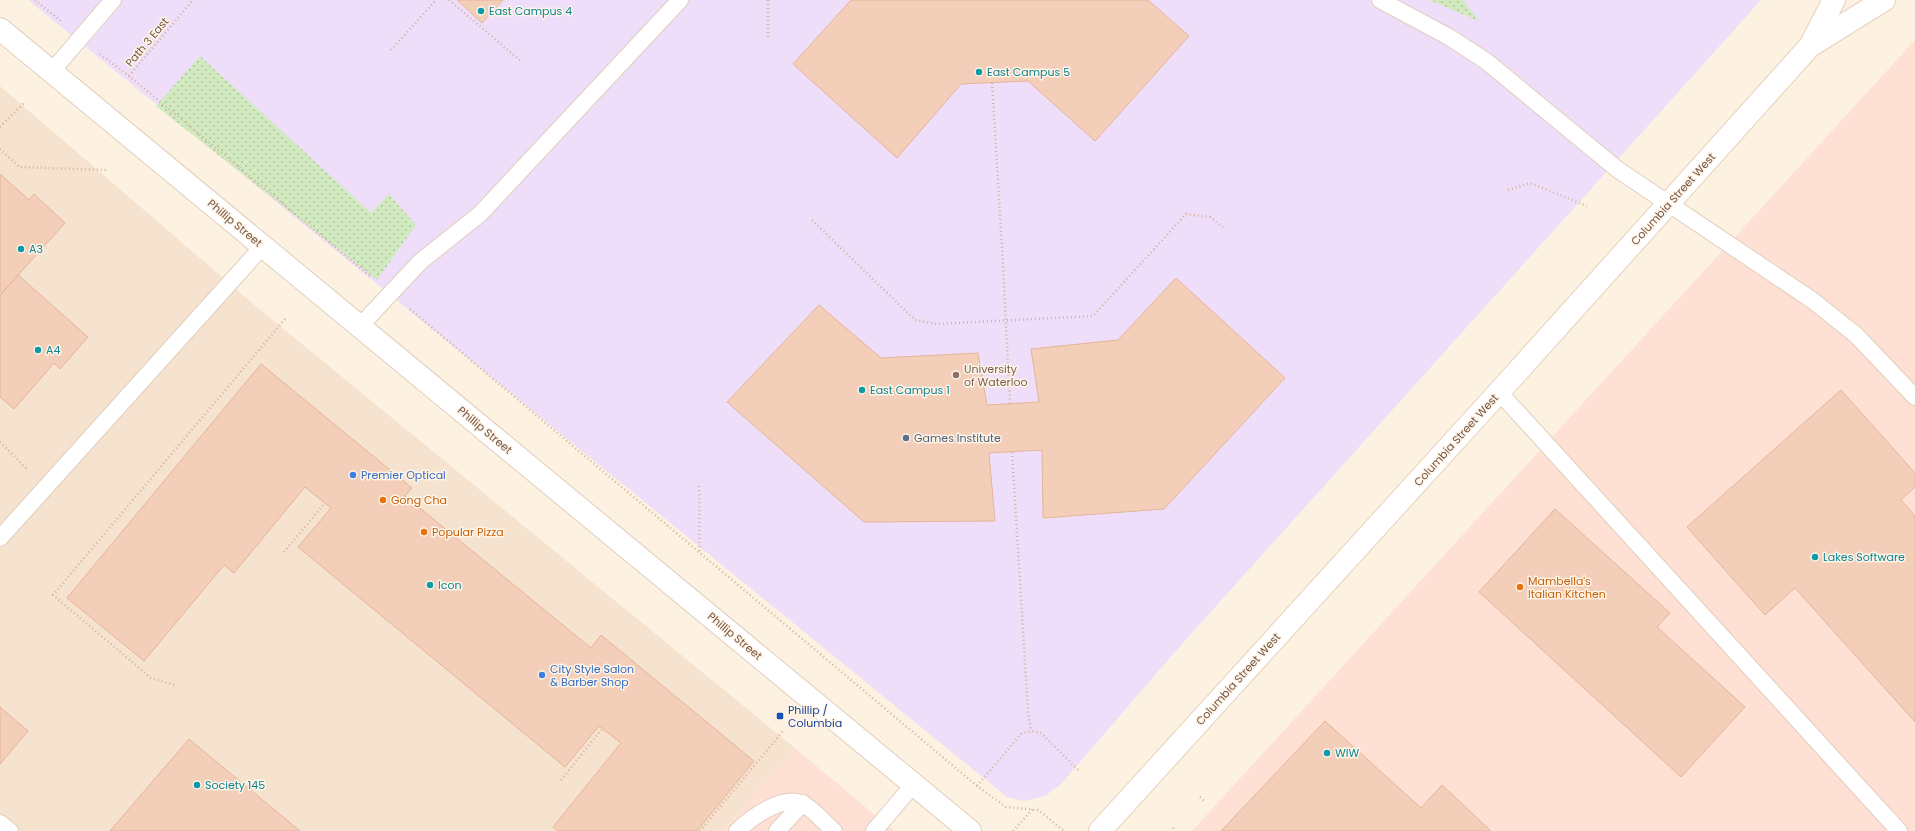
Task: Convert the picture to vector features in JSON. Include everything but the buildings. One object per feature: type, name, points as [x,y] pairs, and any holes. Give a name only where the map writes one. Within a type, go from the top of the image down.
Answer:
[{"type":"street","name":"Columbia Street West","points":[[1100,831],[1499,392],[1810,46],[1834,0]]},
{"type":"street","name":"Columbia Street West","points":[[1810,46],[1884,0]]},
{"type":"street","name":"Phillip Street","points":[[0,29],[970,831]]},
{"type":"lane","points":[[52,71],[113,0]]},
{"type":"lane","points":[[360,326],[421,261],[480,214],[680,0]]},
{"type":"lane","points":[[1380,0],[1449,37],[1486,61],[1617,169],[1812,300],[1856,335],[1915,397]]},
{"type":"lane","points":[[0,538],[263,246]]},
{"type":"lane","points":[[1499,392],[1899,831]]},
{"type":"lane","points":[[874,831],[913,785]]},
{"type":"lane","points":[[737,831],[750,818],[782,802],[803,803],[834,831]]},
{"type":"lane","points":[[777,831],[803,803]]},
{"type":"lane","points":[[0,823],[10,831]]},
{"type":"path","name":"Path 3 East","points":[[129,76],[193,0]]},
{"type":"path","points":[[391,50],[436,0]]},
{"type":"path","points":[[449,0],[522,62]]},
{"type":"path","points":[[768,0],[768,37]]},
{"type":"path","points":[[108,61],[129,76],[390,293],[977,786],[1006,806],[1038,810],[1064,831]]},
{"type":"path","points":[[992,83],[1010,404]]},
{"type":"path","points":[[0,127],[25,102]]},
{"type":"path","points":[[0,149],[19,167],[106,170]]},
{"type":"path","points":[[1508,190],[1530,184],[1587,206]]},
{"type":"path","points":[[812,220],[915,320],[936,324],[1093,316],[1186,214],[1210,217],[1225,230]]},
{"type":"path","points":[[174,685],[151,678],[53,595],[285,319]]},
{"type":"path","points":[[0,442],[45,488]]},
{"type":"path","points":[[1012,452],[1028,711],[1032,731]]},
{"type":"path","points":[[699,486],[700,511],[698,530],[700,552]]},
{"type":"path","points":[[284,552],[325,503]]},
{"type":"path","points":[[561,780],[603,728]]},
{"type":"path","points":[[700,831],[783,731]]},
{"type":"path","points":[[977,786],[1021,734],[1032,731],[1041,732],[1080,771]]},
{"type":"path","points":[[1200,798],[1204,801]]},
{"type":"path","points":[[1013,831],[1032,809]]},
{"type":"path","points":[[1173,828],[1176,831]]},
{"type":"shaded area","name":"University of Waterloo","points":[[28,0],[1761,0],[1181,645],[1061,784],[1045,796],[1025,801],[1007,797]]},
{"type":"shaded area","points":[[1915,40],[1915,831],[1192,831]]},
{"type":"shaded area","points":[[0,86],[252,303],[796,749],[722,831],[0,831]]},
{"type":"shaded area","points":[[796,749],[894,831],[722,831]]},
{"type":"green space","points":[[1429,0],[1463,0],[1479,21]]},
{"type":"green space","points":[[200,56],[371,213],[389,194],[416,225],[377,280],[156,106]]},
{"type":"place","name":"East Campus 4","points":[[481,11]]},
{"type":"place","name":"East Campus 5","points":[[979,72]]},
{"type":"place","name":"A3","points":[[21,249]]},
{"type":"place","name":"A4","points":[[38,350]]},
{"type":"place","name":"University of Waterloo","points":[[956,375]]},
{"type":"place","name":"East Campus 1","points":[[862,390]]},
{"type":"place","name":"Games Institute","points":[[906,438]]},
{"type":"place","name":"Premier Optical","points":[[353,475]]},
{"type":"place","name":"Gong Cha","points":[[383,500]]},
{"type":"place","name":"Popular Pizza","points":[[424,532]]},
{"type":"place","name":"Lakes Software","points":[[1815,557]]},
{"type":"place","name":"Icon","points":[[430,585]]},
{"type":"place","name":"Mambella's Italian Kitchen","points":[[1520,587]]},
{"type":"place","name":"City Style Salon & Barber Shop","points":[[542,675]]},
{"type":"place","name":"Phillip / Columbia","points":[[780,716]]},
{"type":"place","name":"WIW","points":[[1327,753]]},
{"type":"place","name":"Society 145","points":[[197,785]]}]
